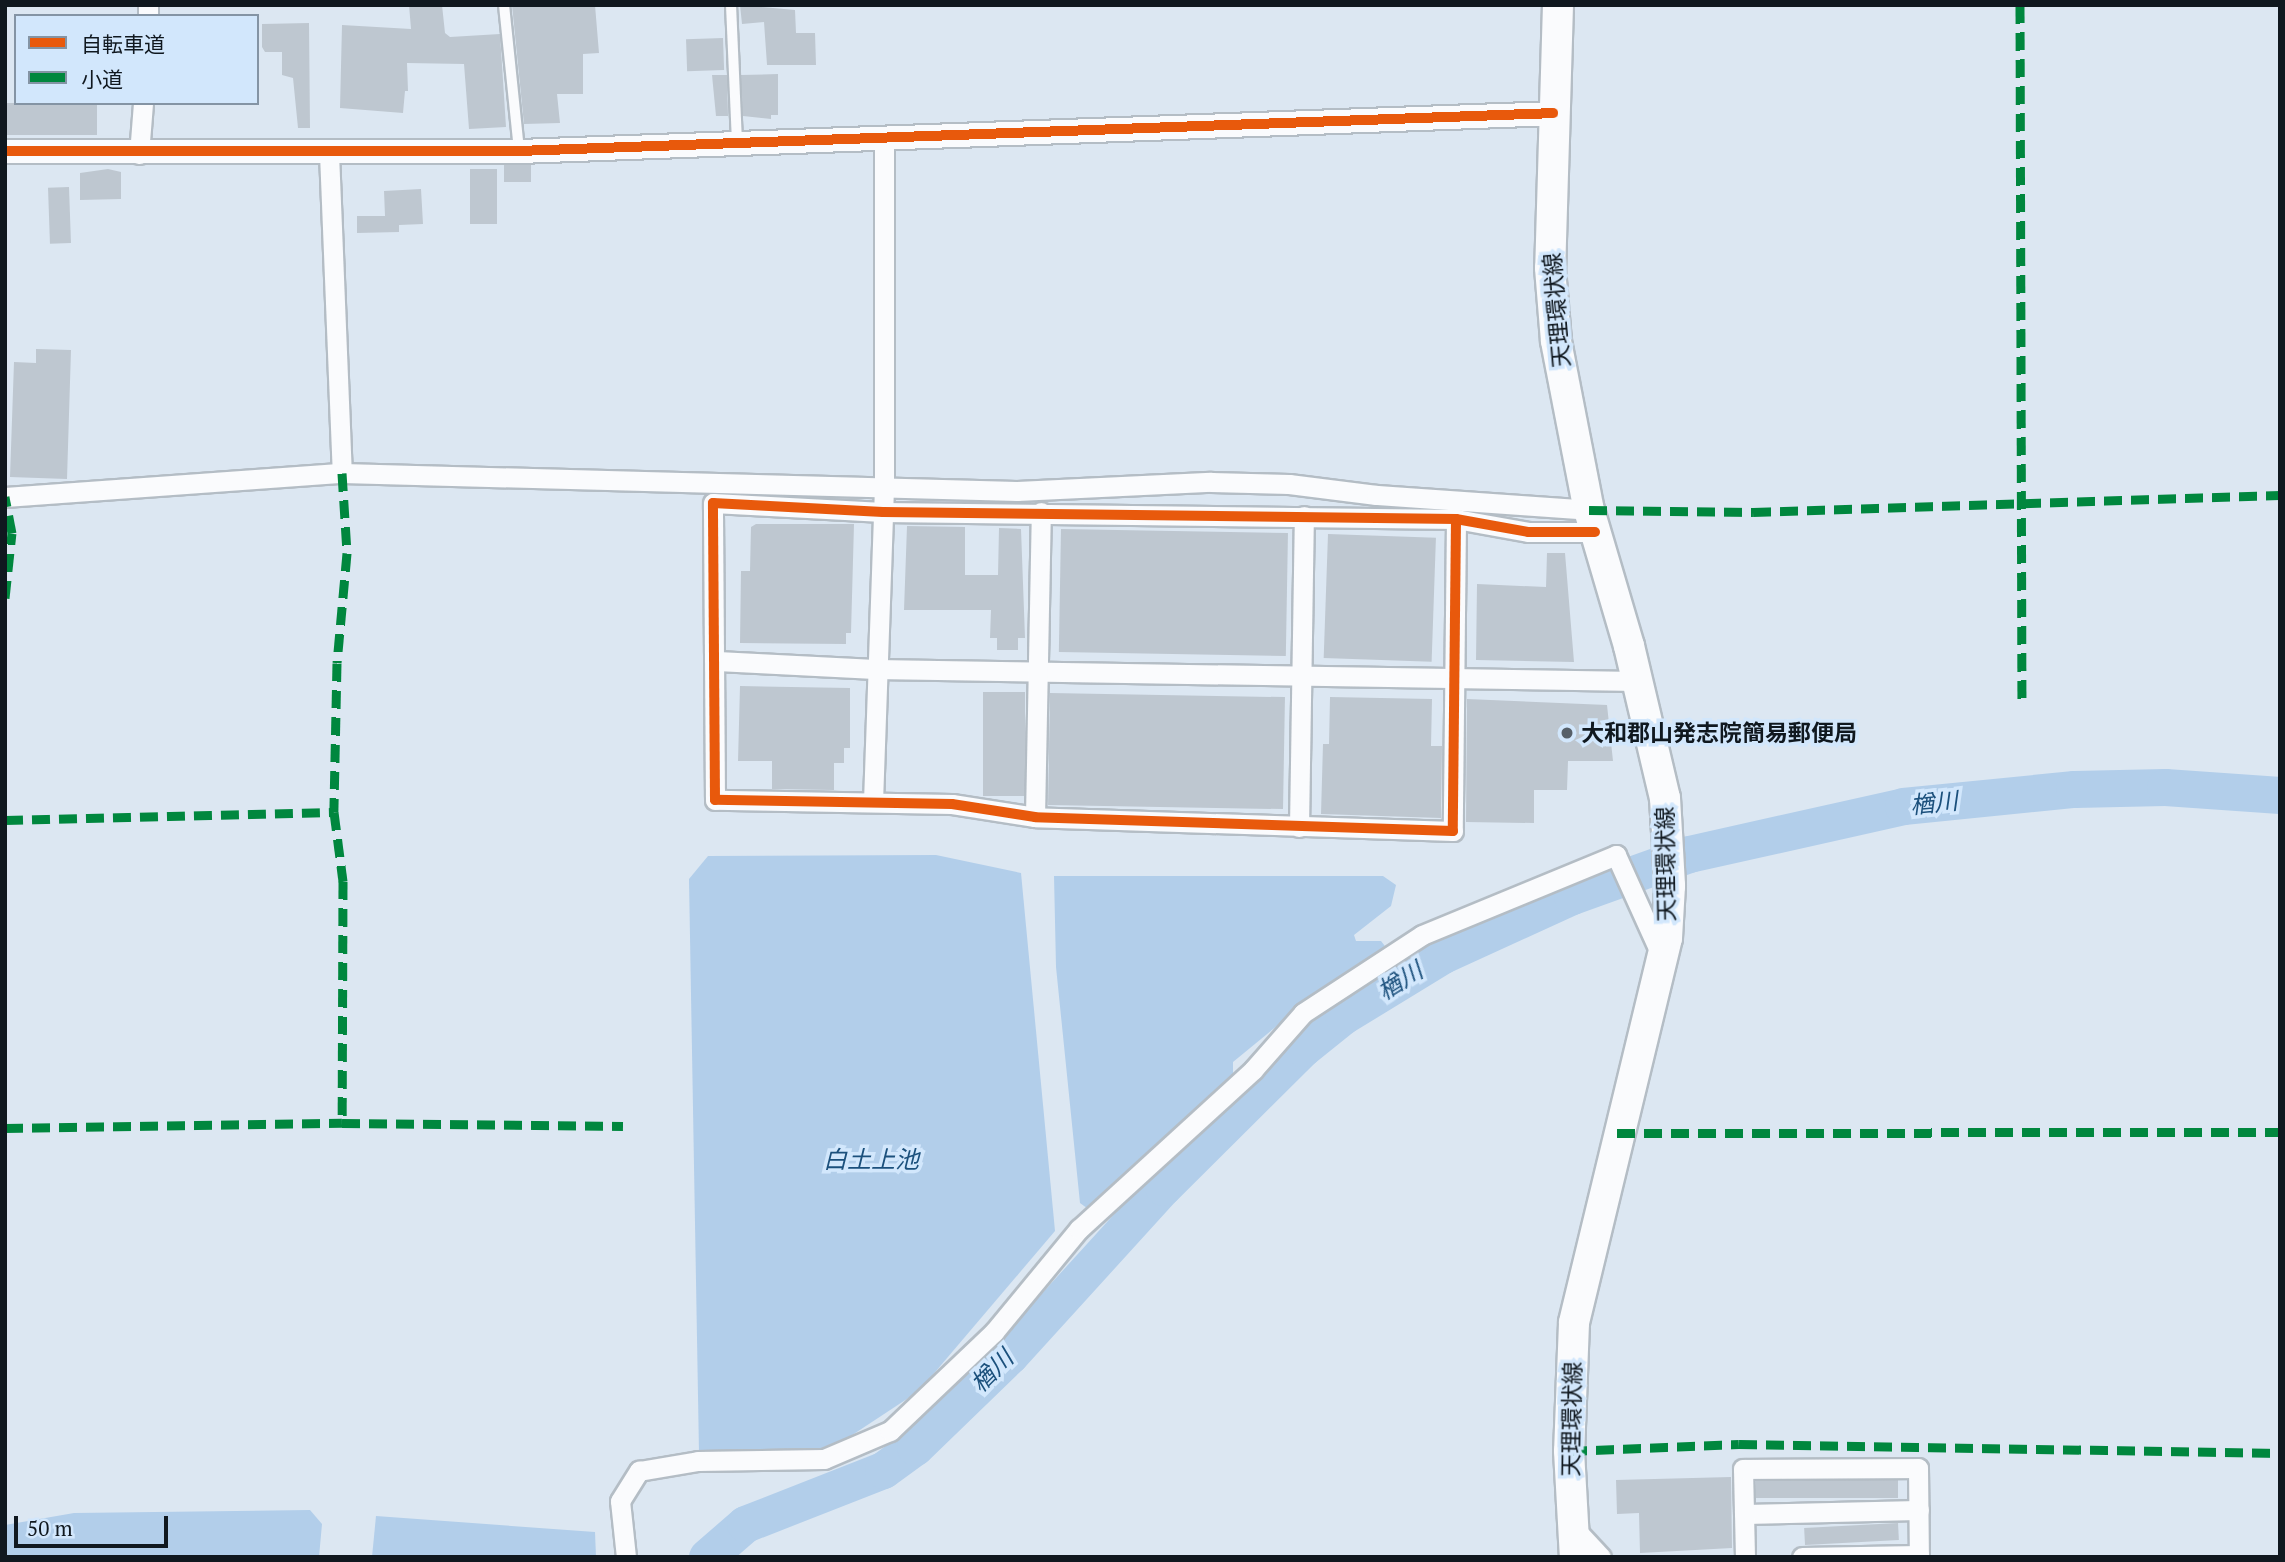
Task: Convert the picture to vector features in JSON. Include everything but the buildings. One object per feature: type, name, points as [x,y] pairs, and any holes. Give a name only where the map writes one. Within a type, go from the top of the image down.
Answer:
[{"type":"main road","name":"天理環状線","points":[[1558,5],[1550,268],[1556,341],[1592,521],[1637,681],[1665,798],[1670,886],[1662,957],[1574,1323],[1569,1451],[1575,1557]]},
{"type":"street","points":[[139,154],[143,105]]},
{"type":"street","points":[[5,151],[139,154],[519,151],[1553,113]]},
{"type":"street","points":[[873,802],[875,669],[884,487],[884,136]]},
{"type":"street","points":[[329,153],[342,473]]},
{"type":"street","points":[[5,497],[342,473],[1017,491],[1212,482],[1289,484],[1592,521]]},
{"type":"street","points":[[1456,519],[1453,831],[1035,817],[953,804],[715,800],[717,661],[713,503],[883,512],[1456,519],[1528,532],[1592,521]]},
{"type":"street","points":[[1035,817],[1041,669],[1041,512]]},
{"type":"street","points":[[1300,827],[1304,516]]},
{"type":"street","points":[[717,661],[875,669],[1041,669],[1637,681]]},
{"type":"street","points":[[626,1557],[620,1501],[639,1471],[698,1461],[824,1459],[890,1431],[994,1332],[1079,1229],[1253,1070],[1303,1013],[1422,935],[1616,855],[1662,957]]},
{"type":"street","points":[[1745,1557],[1744,1469],[1918,1468],[1919,1556],[1802,1557]]},
{"type":"street","points":[[1744,1514],[1919,1510]]},
{"type":"street","points":[[1573,1527],[1601,1557]]},
{"type":"lane","points":[[504,5],[519,151]]},
{"type":"lane","points":[[731,5],[737,143]]},
{"type":"water","name":"白土上池","points":[[936,855],[1021,873],[1055,1231],[919,1391],[831,1449],[699,1453],[689,879],[708,856]]},
{"type":"water","points":[[1054,876],[1383,876],[1396,885],[1391,906],[1354,935],[1356,941],[1381,941],[1388,950],[1317,993],[1233,1062],[1233,1080],[1095,1214],[1080,1203],[1056,967]]},
{"type":"water","points":[[310,1510],[322,1524],[319,1557],[5,1557],[5,1525],[74,1513]]},
{"type":"water","points":[[376,1516],[595,1532],[596,1557],[372,1557]]},
{"type":"waterway","name":"楢川","points":[[707,1557],[745,1524],[883,1470],[915,1447],[1010,1355],[1163,1187],[1303,1048],[1343,1016],[1443,955],[1572,896],[1689,854],[1903,806],[2074,789],[2165,787],[2280,795]]},
{"type":"marked path","points":[[2020,5],[2022,706]]},
{"type":"marked path","points":[[342,473],[347,553],[337,663],[334,812],[343,881],[342,1123],[623,1126]]},
{"type":"marked path","points":[[1589,510],[1753,512],[2280,495]]},
{"type":"marked path","points":[[5,497],[12,533],[5,598]]},
{"type":"marked path","points":[[5,820],[334,812]]},
{"type":"marked path","points":[[5,1128],[342,1123]]},
{"type":"marked path","points":[[1617,1133],[2280,1132]]},
{"type":"marked path","points":[[1569,1451],[1739,1444],[2280,1453]]},
{"type":"cycle path","points":[[5,151],[519,151],[1553,113]]},
{"type":"cycle path","points":[[1456,519],[1453,831],[1035,817],[952,804],[715,800],[713,503],[883,512],[1456,519],[1528,532],[1595,532]]},
{"type":"place","name":"大和郡山発志院簡易郵便局","points":[[1567,733]]}]
